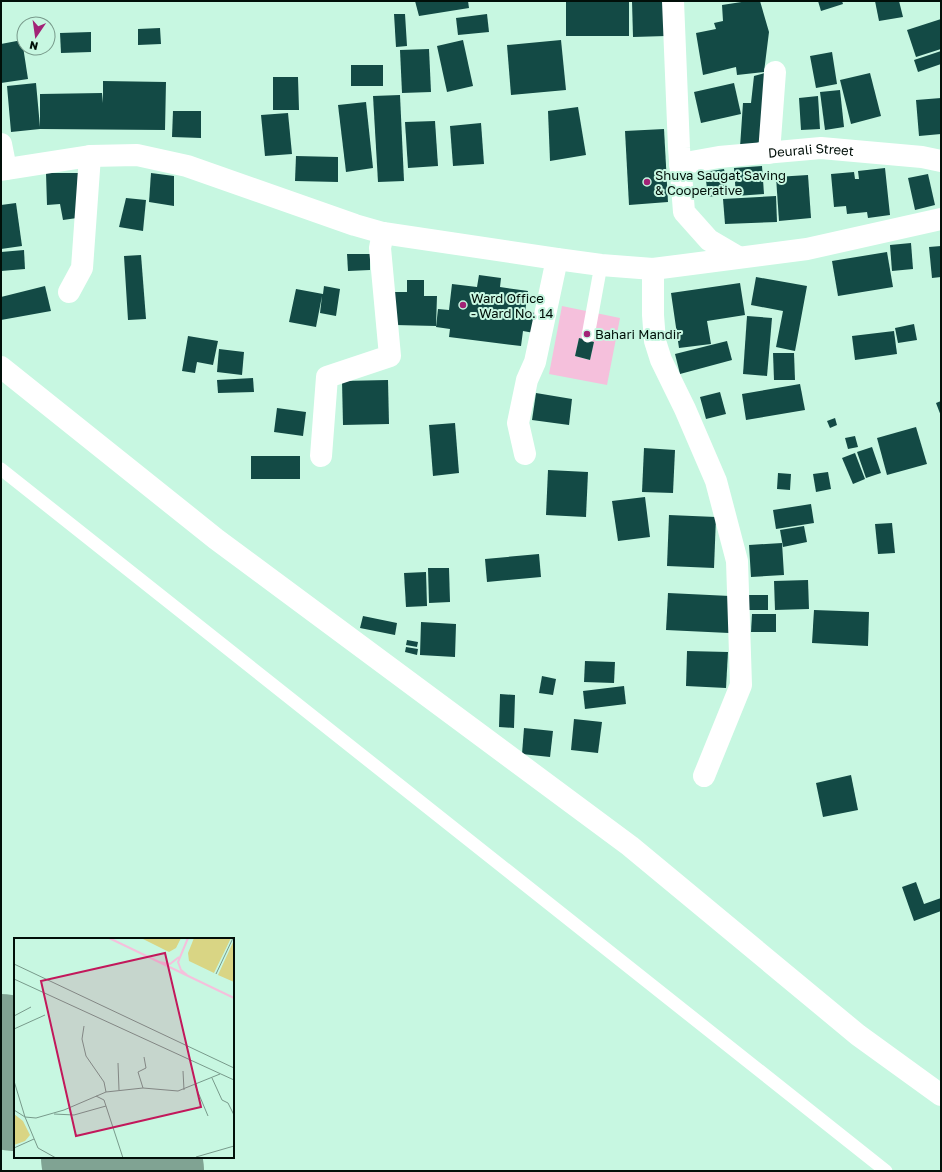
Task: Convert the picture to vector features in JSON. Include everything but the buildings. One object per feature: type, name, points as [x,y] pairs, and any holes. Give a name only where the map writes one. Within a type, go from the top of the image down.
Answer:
[{"type":"street","points":[[673,1],[680,164],[684,212],[709,240],[738,257]]},
{"type":"street","points":[[769,153],[775,72]]},
{"type":"street","points":[[1,144],[3,170],[90,156],[136,155],[187,166],[355,225],[383,233],[601,265],[653,269],[807,249],[941,219]]},
{"type":"street","name":"Deurali Street","points":[[680,164],[718,157],[821,148],[922,157],[941,162]]},
{"type":"street","points":[[69,292],[82,268],[90,156]]},
{"type":"street","points":[[321,456],[327,377],[390,356],[380,248],[383,233]]},
{"type":"street","points":[[525,454],[518,423],[527,380],[535,362],[556,259]]},
{"type":"street","points":[[653,269],[653,315],[655,341],[661,360],[685,409],[716,481],[737,561],[741,685],[704,776]]},
{"type":"street","points":[[1,367],[216,539],[630,846],[858,1035],[941,1095]]},
{"type":"lane","points":[[588,336],[601,265]]},
{"type":"lane","points":[[1,469],[886,1171]]},
{"type":"shaded area","points":[[562,306],[620,318],[607,385],[549,374]],"holes":[[[579,338],[594,342],[590,360],[575,356]]]},
{"type":"taxiway","points":[[1,1085],[14,1089]]},
{"type":"runway","points":[[1,1067],[14,1077]]},
{"type":"runway","points":[[115,1158],[131,1171]]},
{"type":"place","name":"Shuva Saugat Saving & Cooperative","points":[[647,182]]},
{"type":"place","name":"Ward Office - Ward No. 14","points":[[463,305]]},
{"type":"place","name":"Bahari Mandir","points":[[587,334]]}]
